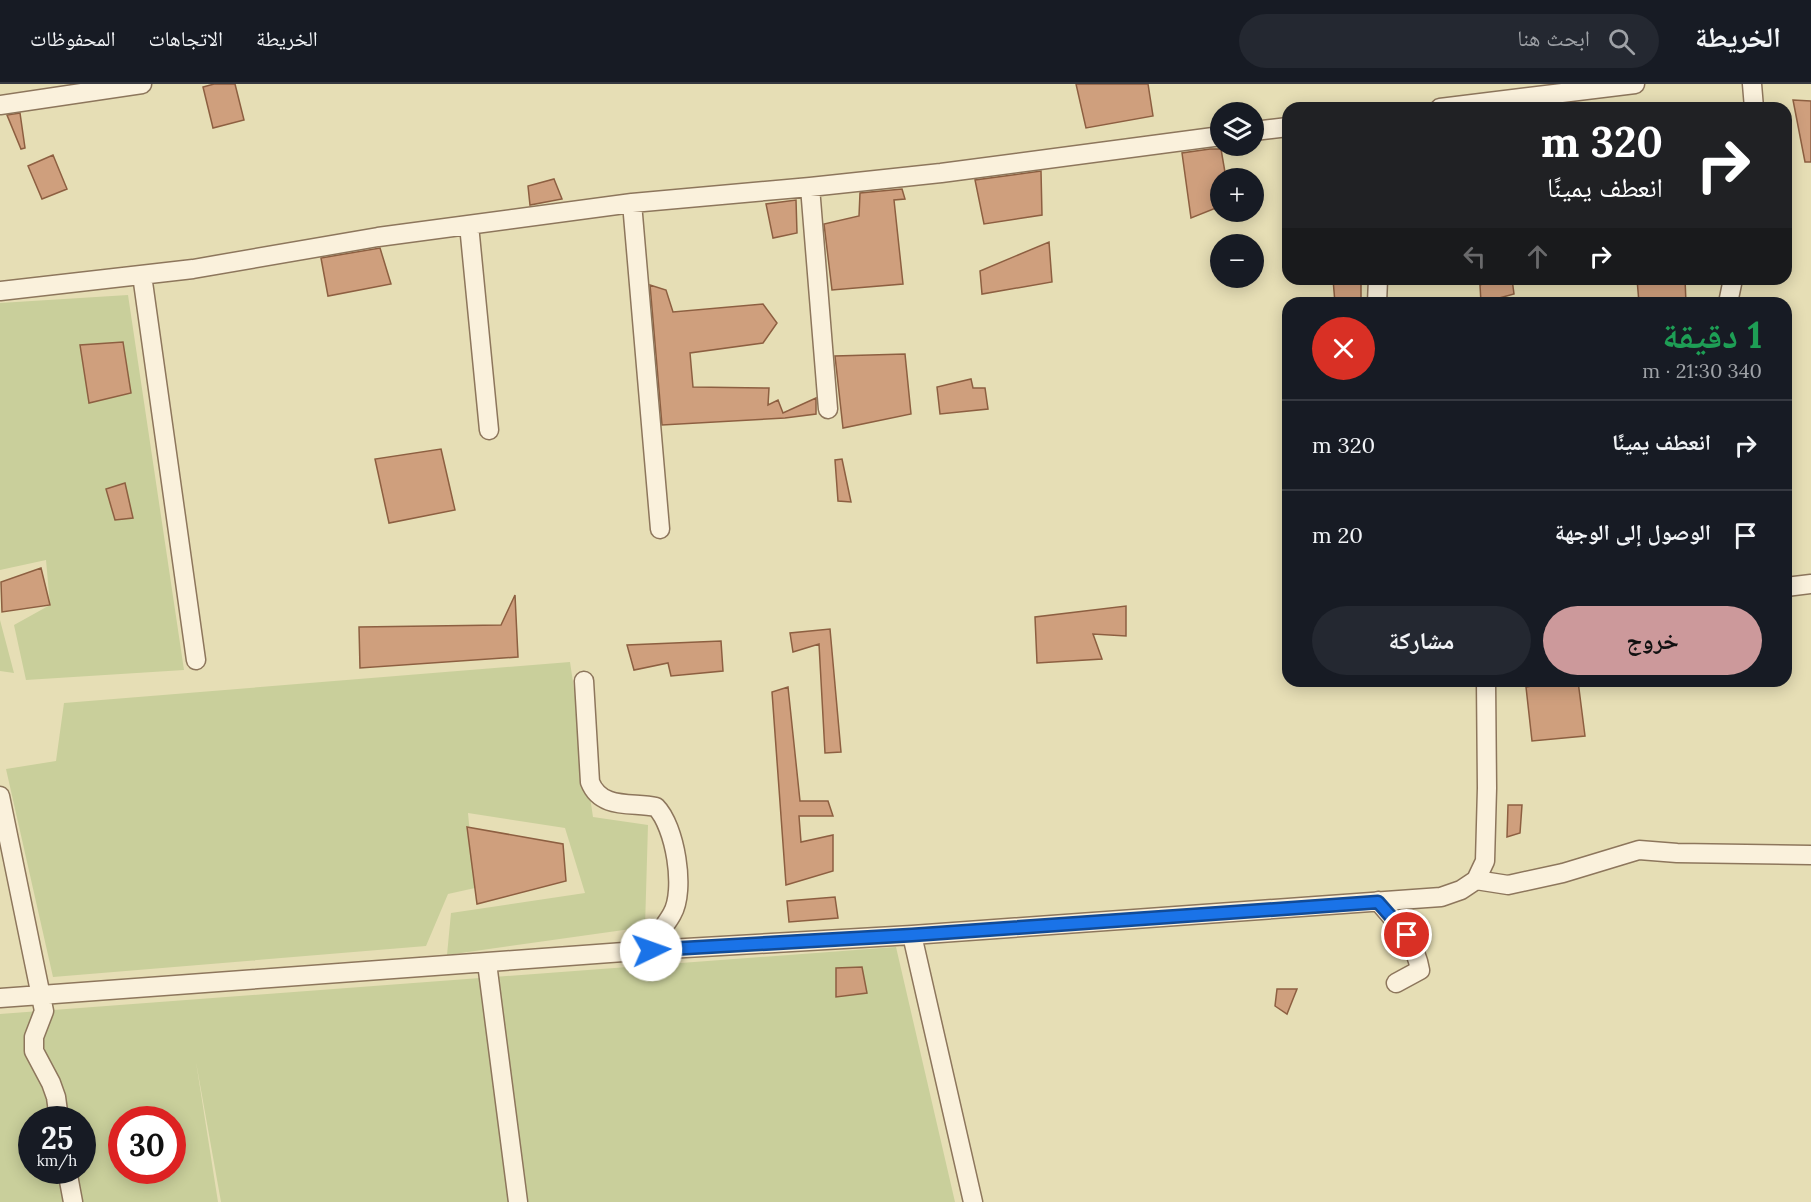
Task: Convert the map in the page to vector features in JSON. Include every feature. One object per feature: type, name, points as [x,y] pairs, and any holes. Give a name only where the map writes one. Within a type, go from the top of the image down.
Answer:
[{"type":"street","points":[[0,105],[142,84]]},
{"type":"street","points":[[1489,102],[1635,84]]},
{"type":"street","points":[[1752,84],[1754,102]]},
{"type":"street","points":[[1264,130],[1282,128]]},
{"type":"street","points":[[0,291],[193,269],[378,237],[632,203],[941,173],[1210,137]]},
{"type":"street","points":[[810,187],[828,409]]},
{"type":"street","points":[[632,203],[660,529]]},
{"type":"street","points":[[469,225],[489,430]]},
{"type":"street","points":[[142,275],[196,660]]},
{"type":"street","points":[[1792,586],[1811,584]]},
{"type":"street","points":[[584,681],[590,782],[593,791],[615,804],[656,807],[664,815],[671,832],[677,860],[678,893],[674,913],[654,940],[651,950]]},
{"type":"street","points":[[0,998],[651,950],[912,935],[1441,897],[1461,891],[1476,880],[1485,861],[1486,687]]},
{"type":"street","points":[[0,796],[44,1011],[34,1037],[34,1051],[51,1083],[57,1106]]},
{"type":"street","points":[[1476,880],[1508,885],[1563,873],[1639,850],[1677,853],[1811,855]]},
{"type":"street","points":[[1378,902],[1407,935],[1417,954],[1420,970],[1396,983]]},
{"type":"street","points":[[912,935],[973,1202]]},
{"type":"street","points":[[487,963],[518,1202]]},
{"type":"street","points":[[69,1184],[72,1202]]},
{"type":"shaded area","points":[[0,84],[1811,84],[1811,1202],[0,1202]]},
{"type":"green space","points":[[128,295],[184,670],[26,680],[14,625],[50,605],[46,560],[0,570],[0,303]]},
{"type":"green space","points":[[0,620],[14,673],[0,671]]},
{"type":"green space","points":[[570,662],[593,817],[648,825],[645,927],[447,955],[451,913],[585,893],[565,828],[468,813],[475,888],[448,894],[426,946],[53,977],[6,769],[56,761],[64,703]]},
{"type":"green space","points":[[896,947],[955,1202],[221,1202],[196,1062],[218,1202],[0,1202],[0,1014]]},
{"type":"building","points":[[214,84],[235,84],[244,120],[213,128],[203,87]]},
{"type":"building","points":[[1076,84],[1148,84],[1153,116],[1086,128]]},
{"type":"building","points":[[1793,100],[1811,101],[1811,162],[1805,162]]},
{"type":"building","points":[[20,113],[25,148],[21,149],[7,115]]},
{"type":"building","points":[[1210,149],[1210,156],[1222,156],[1224,168],[1210,168],[1210,210],[1191,218],[1182,153]]},
{"type":"building","points":[[53,155],[67,189],[42,199],[28,166]]},
{"type":"building","points":[[1041,171],[1042,215],[984,224],[975,180]]},
{"type":"building","points":[[554,179],[562,199],[530,205],[528,186]]},
{"type":"building","points":[[902,189],[905,199],[894,200],[903,284],[832,290],[824,224],[859,216],[860,193]]},
{"type":"building","points":[[796,200],[797,233],[773,238],[766,204]]},
{"type":"building","points":[[1049,242],[1052,282],[982,294],[980,271]]},
{"type":"building","points":[[380,248],[391,284],[328,296],[321,258]]},
{"type":"building","points":[[650,285],[666,290],[673,312],[763,304],[777,323],[763,343],[690,353],[693,387],[769,388],[768,405],[778,400],[783,413],[816,398],[816,414],[662,425]]},
{"type":"building","points":[[1334,285],[1361,285],[1361,297],[1334,297]]},
{"type":"building","points":[[1480,285],[1513,285],[1514,294],[1503,297],[1481,297]]},
{"type":"building","points":[[1638,285],[1685,285],[1686,297],[1638,297]]},
{"type":"building","points":[[123,342],[131,393],[89,403],[80,345]]},
{"type":"building","points":[[905,354],[911,414],[843,428],[835,356]]},
{"type":"building","points":[[971,379],[973,388],[985,388],[988,409],[940,414],[937,387]]},
{"type":"building","points":[[441,449],[455,510],[389,523],[375,459]]},
{"type":"building","points":[[842,459],[851,502],[838,501],[835,460]]},
{"type":"building","points":[[125,483],[133,518],[115,520],[106,489]]},
{"type":"building","points":[[41,568],[50,605],[2,612],[1,582]]},
{"type":"building","points":[[515,595],[518,657],[360,668],[359,627],[501,625]]},
{"type":"building","points":[[1126,606],[1126,636],[1093,634],[1102,659],[1037,663],[1035,617]]},
{"type":"building","points":[[830,629],[841,752],[825,753],[819,644],[793,652],[790,633]]},
{"type":"building","points":[[721,641],[723,671],[671,676],[668,663],[634,670],[627,645]]},
{"type":"building","points":[[788,687],[800,801],[828,801],[833,816],[799,816],[801,842],[833,835],[833,871],[786,885],[772,692]]},
{"type":"building","points":[[1526,687],[1579,687],[1585,736],[1532,741]]},
{"type":"building","points":[[1508,805],[1522,805],[1520,833],[1507,837]]},
{"type":"building","points":[[467,827],[563,844],[566,881],[477,904]]},
{"type":"building","points":[[835,897],[838,918],[789,922],[787,901]]},
{"type":"building","points":[[862,967],[867,993],[836,997],[836,968]]},
{"type":"building","points":[[1277,989],[1297,989],[1287,1014],[1275,1006]]},
{"type":"route","points":[[651,950],[912,935],[1378,902],[1407,935]]}]
